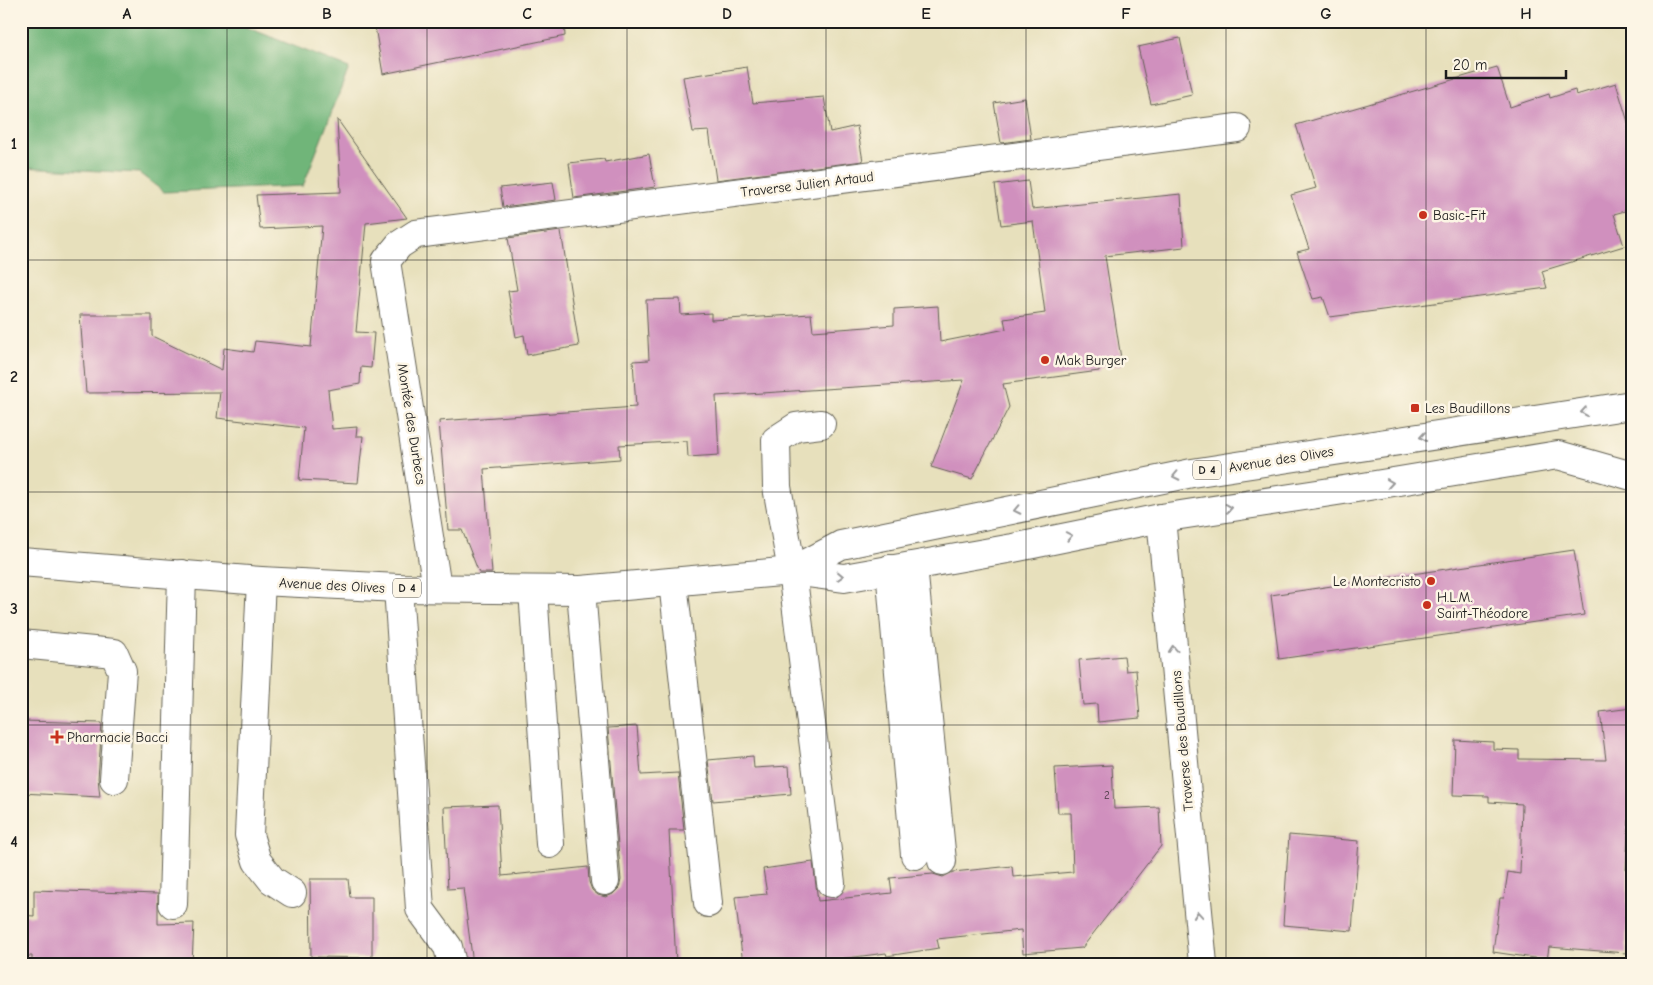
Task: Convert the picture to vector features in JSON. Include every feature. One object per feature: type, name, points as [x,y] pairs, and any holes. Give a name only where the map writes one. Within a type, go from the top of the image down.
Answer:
[{"type":"main road","name":"Traverse Julien Artaud","points":[[386,261],[399,244],[416,234],[1238,128]]},
{"type":"main road","name":"Montée des Durbecs","points":[[386,261],[437,588]]},
{"type":"main road","name":"Avenue des Olives","points":[[792,571],[841,545],[1192,473],[1632,405]]},
{"type":"main road","points":[[821,424],[796,427],[776,440],[777,487],[792,571],[832,883]]},
{"type":"main road","name":"Avenue des Olives","points":[[21,562],[261,581],[398,588],[581,590],[792,571],[844,578],[1161,518],[1558,455],[1632,476]]},
{"type":"main road","name":"Traverse des Baudillons","points":[[1161,518],[1203,964]]},
{"type":"main road","points":[[901,568],[915,855]]},
{"type":"main road","points":[[901,568],[942,861]]},
{"type":"main road","points":[[173,904],[182,574]]},
{"type":"main road","points":[[261,581],[249,835],[257,861],[272,880],[292,893]]},
{"type":"main road","points":[[673,582],[708,904]]},
{"type":"main road","points":[[398,588],[420,909],[448,947],[452,964]]},
{"type":"main road","points":[[533,590],[550,844]]},
{"type":"main road","points":[[581,590],[605,881]]},
{"type":"main road","points":[[21,644],[114,653],[122,671],[114,779]]},
{"type":"green space","points":[[21,21],[231,21],[349,68],[303,186],[164,192],[139,173],[21,167]]},
{"type":"building","points":[[374,21],[564,21],[565,36],[383,74]]},
{"type":"building","points":[[1180,38],[1192,95],[1151,104],[1138,47]]},
{"type":"building","points":[[747,67],[753,103],[824,97],[830,132],[857,126],[863,161],[716,180],[709,131],[693,132],[683,77]]},
{"type":"building","points":[[1497,67],[1510,107],[1549,94],[1550,98],[1575,90],[1576,95],[1616,83],[1632,135],[1632,209],[1614,214],[1624,246],[1542,271],[1547,288],[1330,317],[1323,297],[1313,299],[1297,252],[1309,249],[1291,195],[1316,188],[1296,125]]},
{"type":"building","points":[[1025,98],[1031,139],[1001,143],[994,103]]},
{"type":"building","points":[[337,119],[407,218],[366,223],[356,332],[374,333],[371,368],[361,367],[360,384],[328,390],[332,429],[357,427],[356,436],[363,436],[358,483],[299,480],[304,428],[217,418],[220,392],[86,393],[80,315],[152,315],[152,336],[222,370],[224,348],[253,352],[255,341],[311,347],[322,226],[260,229],[256,195],[341,192]]},
{"type":"building","points":[[649,154],[655,187],[574,198],[569,163],[604,159],[605,162]]},
{"type":"building","points":[[1028,181],[1032,209],[1181,194],[1184,247],[1105,256],[1122,365],[1099,368],[1099,371],[1003,384],[1009,407],[972,479],[931,467],[964,380],[716,396],[719,455],[688,457],[687,441],[619,445],[620,459],[484,469],[492,573],[479,573],[462,530],[448,530],[439,421],[636,407],[633,361],[649,360],[646,300],[680,299],[681,315],[711,313],[711,320],[811,314],[813,331],[894,325],[894,309],[938,306],[940,342],[1006,329],[1004,319],[1045,313],[1033,221],[1001,225],[995,185]]},
{"type":"building","points":[[553,182],[556,200],[503,207],[500,188]]},
{"type":"building","points":[[561,231],[579,346],[527,355],[524,335],[516,337],[508,291],[517,290],[508,238]]},
{"type":"building","name":"H.L.M. Saint-Théodore","points":[[1574,550],[1584,615],[1279,659],[1271,595]]},
{"type":"building","points":[[1124,656],[1126,671],[1136,670],[1140,718],[1098,722],[1097,704],[1083,705],[1079,660]]},
{"type":"building","points":[[1632,708],[1632,802],[1630,802],[1626,869],[1628,869],[1626,953],[1549,947],[1547,960],[1493,952],[1500,898],[1504,898],[1508,872],[1520,874],[1522,804],[1489,802],[1489,796],[1453,795],[1455,740],[1493,742],[1493,749],[1519,750],[1519,759],[1606,760],[1600,712]]},
{"type":"building","points":[[21,721],[102,723],[98,778],[100,797],[21,793]]},
{"type":"building","points":[[637,726],[641,775],[678,773],[684,830],[669,830],[676,964],[473,964],[463,888],[448,889],[444,807],[498,805],[502,876],[588,867],[589,882],[592,890],[598,895],[606,897],[613,894],[619,888],[621,880],[608,728]]},
{"type":"building","points":[[753,756],[754,768],[789,766],[791,794],[713,801],[708,760]]},
{"type":"building","points":[[1112,765],[1114,809],[1159,807],[1161,846],[1082,948],[1023,953],[1021,930],[937,939],[939,948],[887,956],[886,953],[800,964],[743,964],[735,897],[767,894],[763,869],[813,862],[818,901],[892,893],[890,878],[933,874],[943,877],[953,872],[1012,866],[1013,877],[1073,872],[1071,813],[1058,813],[1055,768]]},
{"type":"building","points":[[1289,835],[1359,841],[1352,931],[1283,925]]},
{"type":"building","points":[[310,879],[348,879],[350,897],[372,897],[372,958],[311,957]]},
{"type":"building","points":[[34,890],[158,894],[158,924],[194,923],[192,964],[32,964],[32,956],[21,956],[21,915],[34,916]]},
{"type":"place","name":"Basic-Fit","points":[[1423,215]]},
{"type":"place","name":"Mak Burger","points":[[1045,360]]},
{"type":"place","name":"Les Baudillons","points":[[1415,408]]},
{"type":"place","name":"Le Montecristo","points":[[1431,581]]},
{"type":"place","name":"H.L.M. Saint-Théodore","points":[[1427,605]]},
{"type":"place","name":"Pharmacie Bacci","points":[[57,737]]}]
